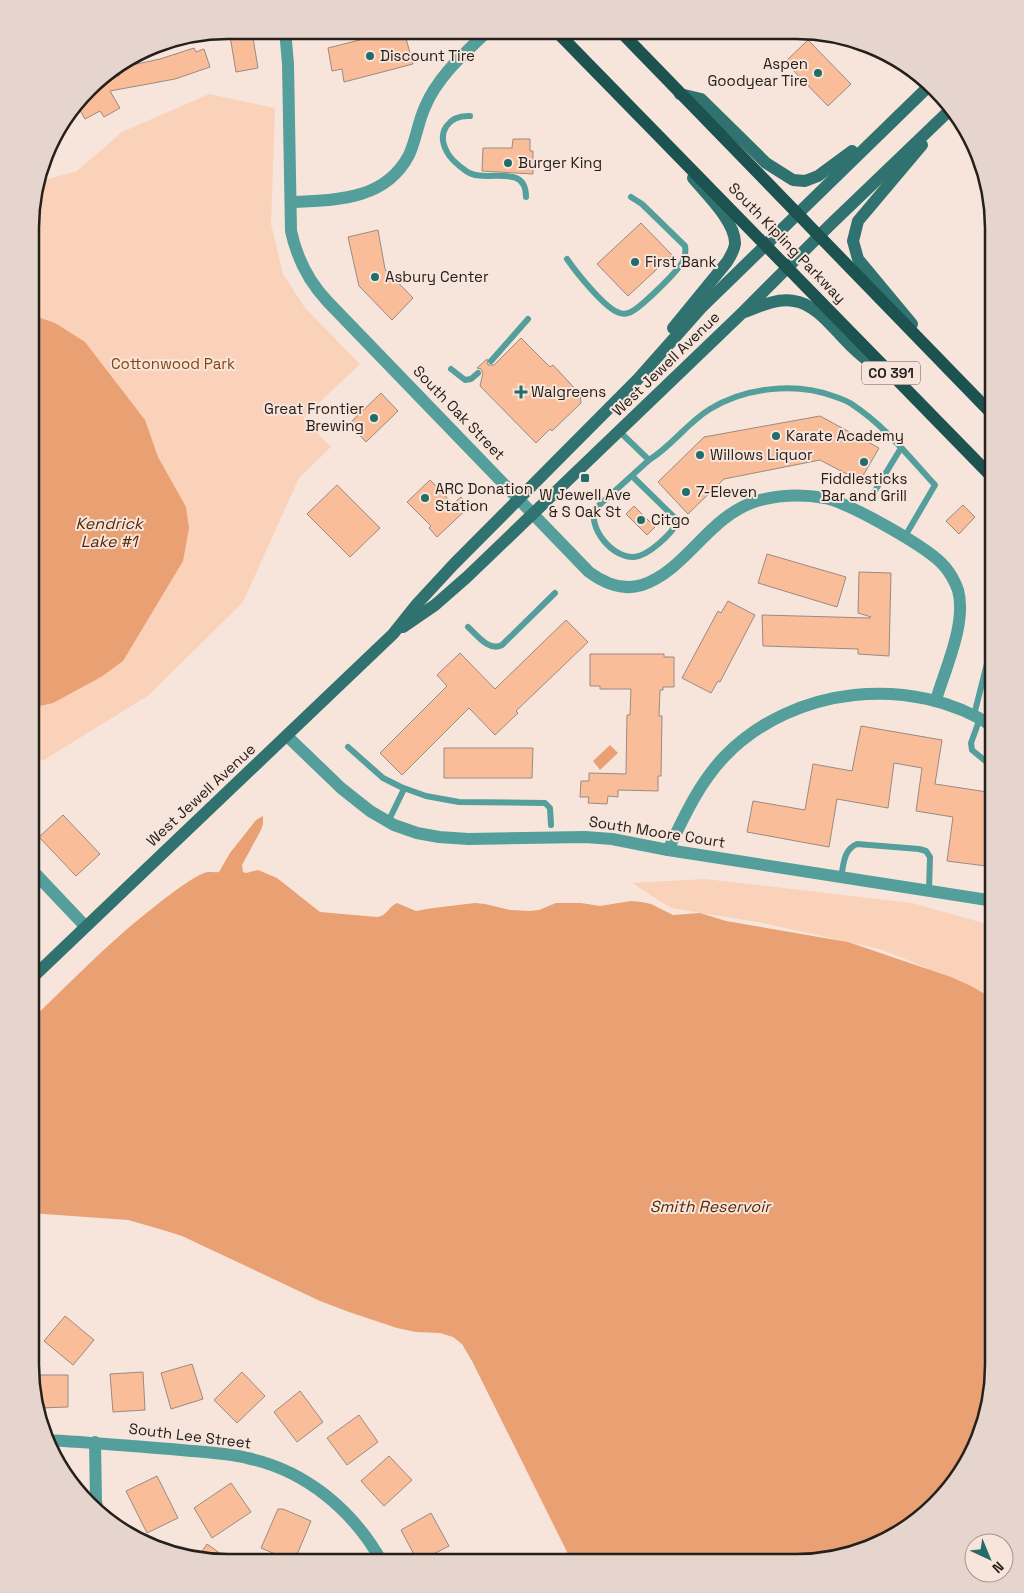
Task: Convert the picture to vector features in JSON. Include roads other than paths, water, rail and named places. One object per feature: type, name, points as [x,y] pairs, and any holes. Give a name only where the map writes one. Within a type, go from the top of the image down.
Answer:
[{"type":"main road","name":"South Kipling Parkway","points":[[564,39],[985,470]]},
{"type":"main road","name":"South Kipling Parkway","points":[[628,39],[985,407]]},
{"type":"main road","name":"West Jewell Avenue","points":[[39,971],[393,634],[438,581],[518,498],[597,421],[701,308],[925,90]]},
{"type":"main road","points":[[680,94],[701,99],[766,164],[781,174],[798,181],[805,181],[818,176],[887,126]]},
{"type":"main road","name":"West Jewell Avenue","points":[[393,634],[422,615],[448,594],[741,314],[946,114]]},
{"type":"main road","points":[[943,117],[906,165],[858,221],[853,240],[858,259],[943,363]]},
{"type":"main road","points":[[649,126],[729,222],[735,242],[727,262],[672,329],[652,363]]},
{"type":"main road","points":[[741,314],[780,301],[796,301],[806,305],[852,347],[918,401]]},
{"type":"street","name":"South Oak Street","points":[[286,39],[288,64],[291,231],[302,267],[317,290],[589,572],[597,578],[618,586],[630,587],[641,585],[674,565],[722,519],[732,512],[770,498],[798,495],[826,498],[851,508],[904,538],[925,550],[945,566],[958,590],[960,616],[936,700]]},
{"type":"street","points":[[291,202],[332,200],[364,194],[388,179],[399,169],[409,154],[425,107],[442,78],[451,66],[480,39]]},
{"type":"street","points":[[668,850],[690,804],[712,770],[739,743],[769,722],[803,706],[856,695],[887,693],[936,700],[952,705],[985,722]]},
{"type":"street","name":"South Moore Court","points":[[287,736],[341,788],[370,811],[388,822],[417,833],[439,837],[487,839],[600,838],[985,899]]},
{"type":"street","points":[[39,877],[85,926]]},
{"type":"street","name":"South Lee Street","points":[[54,1440],[95,1442],[246,1458],[288,1472],[318,1489],[340,1507],[363,1533],[377,1554]]},
{"type":"street","points":[[95,1442],[96,1501]]},
{"type":"lane","points":[[470,116],[460,116],[450,121],[444,130],[446,151],[452,160],[468,173],[477,176],[513,176],[519,179],[526,188],[526,196]]},
{"type":"lane","points":[[567,259],[578,274],[611,309],[620,313],[629,314],[637,309],[662,285],[683,262],[686,251],[685,246],[642,204],[631,197]]},
{"type":"lane","points":[[491,361],[528,319]]},
{"type":"lane","points":[[451,369],[465,380],[472,379],[478,373]]},
{"type":"lane","points":[[632,476],[678,522],[675,529],[645,554],[634,557],[626,556],[602,540],[593,520],[595,508],[649,460],[660,454],[695,420],[710,409],[736,397],[760,390],[797,388],[824,393],[852,403],[881,427],[935,485],[904,538]]},
{"type":"lane","points":[[619,431],[649,460]]},
{"type":"lane","points":[[873,494],[901,448]]},
{"type":"lane","points":[[468,627],[490,647],[496,648],[502,645],[555,593]]},
{"type":"lane","points":[[985,679],[971,743],[972,750],[985,761]]},
{"type":"lane","points":[[348,747],[383,778],[404,789],[448,801],[545,803],[550,808],[552,825]]},
{"type":"lane","points":[[388,822],[404,789]]},
{"type":"lane","points":[[841,877],[846,853],[850,847],[857,844],[918,849],[926,851],[930,857],[929,890]]},
{"type":"water","name":"Kendrick Lake #1","points":[[39,317],[55,323],[85,342],[145,420],[158,457],[186,507],[189,528],[183,561],[123,661],[101,677],[53,703],[39,706]]},
{"type":"water","points":[[610,745],[618,753],[600,770],[593,761]]},
{"type":"water","name":"Smith Reservoir","points":[[263,816],[261,830],[242,865],[243,872],[258,870],[277,878],[320,912],[377,917],[383,915],[397,903],[416,911],[475,903],[510,910],[530,911],[539,910],[556,903],[581,903],[600,906],[631,901],[642,902],[651,904],[673,915],[700,913],[726,921],[848,942],[951,977],[985,994],[984,1390],[979,1414],[966,1449],[946,1480],[930,1499],[911,1515],[880,1535],[845,1548],[821,1553],[568,1554],[472,1361],[462,1344],[453,1337],[440,1333],[416,1332],[397,1328],[349,1312],[320,1301],[182,1236],[163,1230],[128,1220],[39,1214],[39,1012],[142,916],[181,886],[206,872],[219,872],[230,853],[256,820]]},
{"type":"place","name":"Discount Tire","points":[[370,56]]},
{"type":"place","name":"Aspen Goodyear Tire","points":[[818,73]]},
{"type":"place","name":"Burger King","points":[[508,163]]},
{"type":"place","name":"First Bank","points":[[635,262]]},
{"type":"place","name":"Asbury Center","points":[[375,277]]},
{"type":"place","name":"Walgreens","points":[[521,392]]},
{"type":"place","name":"Great Frontier Brewing","points":[[374,418]]},
{"type":"place","name":"Karate Academy","points":[[776,436]]},
{"type":"place","name":"Willows Liquor","points":[[700,455]]},
{"type":"place","name":"Fiddlesticks Bar and Grill","points":[[864,462]]},
{"type":"place","name":"W Jewell Ave & S Oak St","points":[[585,478]]},
{"type":"place","name":"7-Eleven","points":[[686,492]]},
{"type":"place","name":"ARC Donation Station","points":[[425,498]]},
{"type":"place","name":"Citgo","points":[[641,520]]},
{"type":"park label","name":"Cottonwood Park","points":[[173,364]]}]
